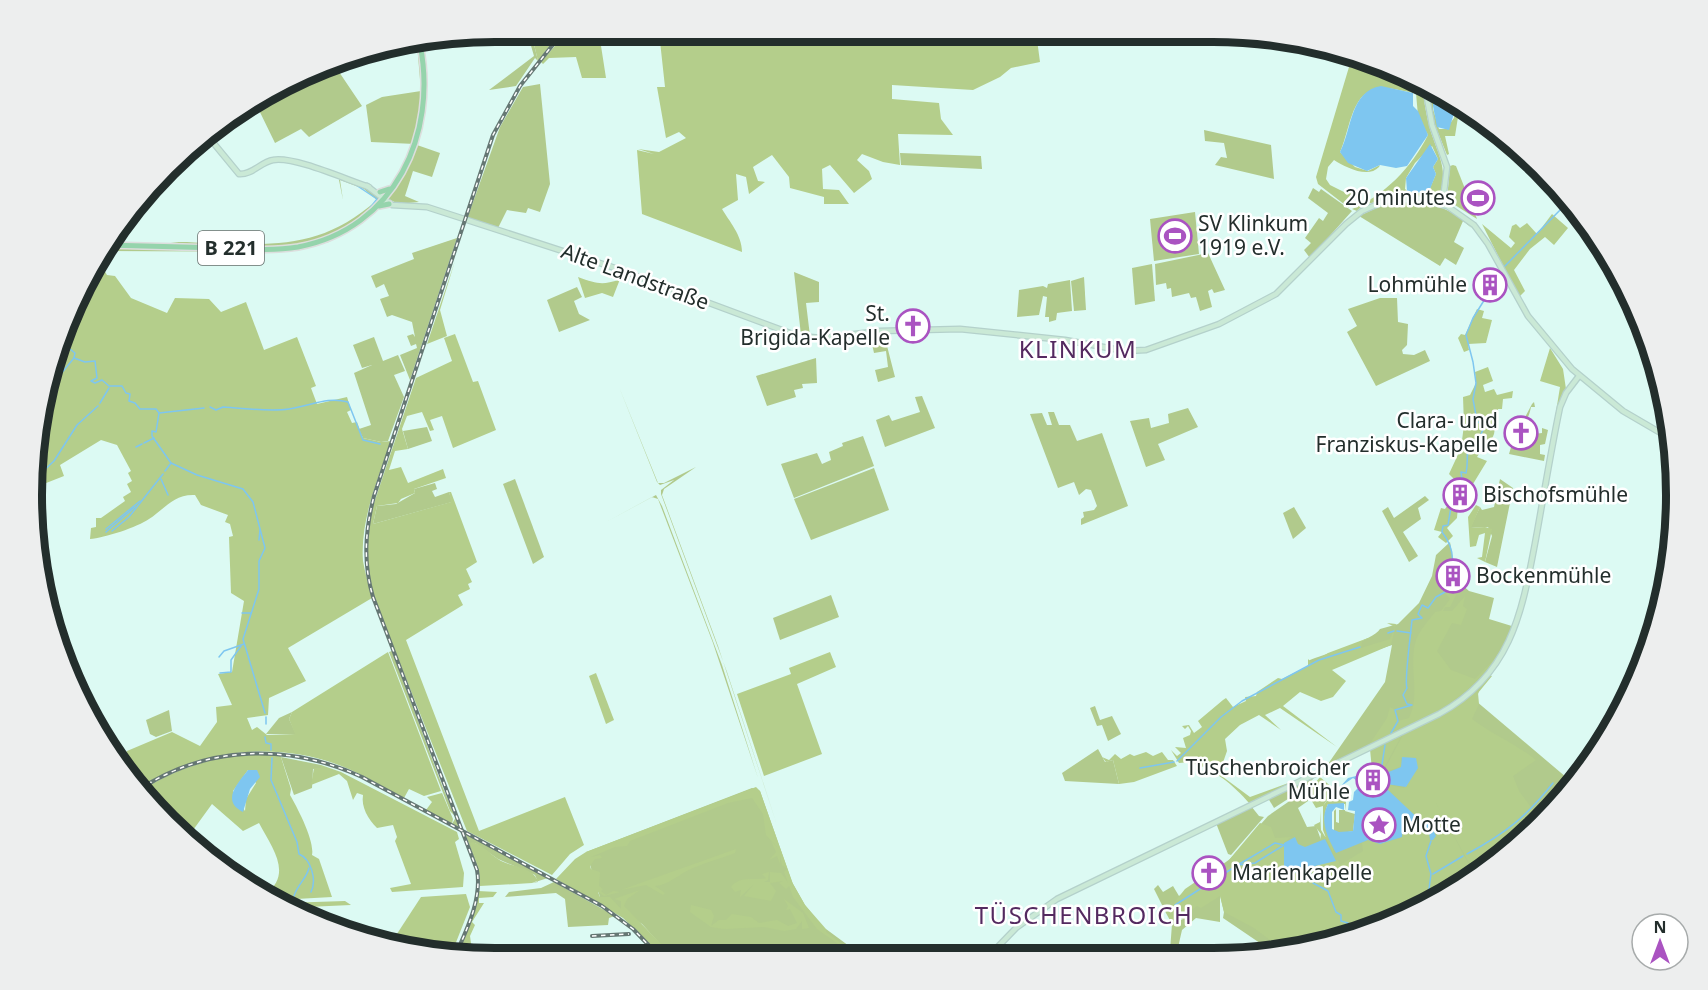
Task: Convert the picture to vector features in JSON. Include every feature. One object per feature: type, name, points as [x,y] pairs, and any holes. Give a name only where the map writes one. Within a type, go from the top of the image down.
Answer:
[{"type":"main road","name":"B 221","points":[[372,210],[395,184],[411,157],[422,118],[425,86],[421,49]]},
{"type":"main road","points":[[1427,96],[1432,125],[1447,167],[1444,198],[1439,203]]},
{"type":"main road","points":[[212,141],[239,174],[249,172],[270,160],[279,160],[312,167],[367,186],[396,205]]},
{"type":"main road","points":[[1439,203],[1445,191]]},
{"type":"main road","points":[[383,196],[389,204]]},
{"type":"main road","points":[[1444,198],[1482,235],[1528,316],[1580,377],[1623,411],[1662,433]]},
{"type":"main road","name":"Alte Landstraße","points":[[389,204],[427,207],[615,268],[789,334],[813,338],[874,331],[960,329],[1073,341],[1125,351],[1146,350],[1219,324],[1266,300],[1281,290],[1350,219],[1375,205],[1406,199],[1439,203],[1454,210]]},
{"type":"main road","name":"B 221","points":[[117,245],[287,248],[334,235],[372,210],[389,204]]},
{"type":"main road","points":[[997,948],[1016,928],[1057,898],[1446,711],[1468,695],[1490,673],[1512,637],[1524,602],[1560,407],[1568,390],[1580,377]]},
{"type":"green space","points":[[530,42],[533,42],[538,61],[535,58],[516,86],[489,90],[534,56]]},
{"type":"green space","points":[[533,42],[552,42],[538,61]]},
{"type":"green space","points":[[558,42],[600,42],[606,78],[582,78],[576,57],[549,58],[543,64],[541,62]]},
{"type":"green space","points":[[660,42],[1037,42],[1040,62],[1011,68],[1000,77],[973,90],[892,85],[892,99],[939,103],[941,119],[953,135],[898,134],[900,165],[883,162],[862,154],[857,160],[869,171],[872,179],[854,193],[830,165],[822,169],[823,189],[839,190],[849,204],[824,204],[824,197],[790,188],[789,177],[772,155],[753,167],[758,181],[765,182],[749,194],[746,177],[736,174],[738,200],[722,209],[738,234],[742,252],[642,214],[637,150],[654,154],[638,149],[659,152],[686,138],[679,132],[666,138],[657,87],[665,87]]},
{"type":"green space","points":[[417,49],[420,49],[423,90],[415,144],[371,142],[366,105],[382,97],[421,91]]},
{"type":"green space","points":[[1349,67],[1371,70],[1423,94],[1429,124],[1442,163],[1443,179],[1438,198],[1401,196],[1363,205],[1357,211],[1352,209],[1375,196],[1396,179],[1414,158],[1428,135],[1418,116],[1416,93],[1396,89],[1373,89],[1358,101],[1340,152],[1355,167],[1368,171],[1380,165],[1379,167],[1369,172],[1363,172],[1334,160],[1328,167],[1326,179],[1330,185],[1348,194],[1352,190],[1354,192],[1354,200],[1349,208],[1318,184],[1316,177]],"holes":[[[1432,146],[1438,159],[1433,167],[1436,174],[1428,193],[1409,192],[1405,189],[1406,178],[1415,163]]]},
{"type":"green space","points":[[338,70],[362,106],[309,137],[301,129],[275,143],[258,109]]},
{"type":"green space","points":[[540,84],[550,184],[540,212],[528,208],[526,213],[507,210],[498,228],[467,219],[500,127],[523,87]]},
{"type":"green space","points":[[1430,98],[1433,99],[1433,109],[1439,129],[1446,129],[1455,112],[1458,114],[1455,136],[1445,136],[1449,154],[1447,155],[1435,125]]},
{"type":"green space","points":[[1204,130],[1271,145],[1274,179],[1215,165],[1221,157],[1227,158],[1224,143],[1205,141]]},
{"type":"green space","points":[[417,145],[440,153],[432,177],[413,171],[405,196],[419,202],[398,204],[389,199],[389,194],[407,168]]},
{"type":"green space","points":[[900,153],[981,156],[982,169],[901,165]]},
{"type":"green space","points":[[1450,166],[1456,166],[1477,219],[1447,200]]},
{"type":"green space","points":[[341,178],[365,187],[379,198],[378,201],[359,218],[321,238],[301,243],[259,247],[183,247],[167,244],[183,242],[280,243],[319,235],[338,227],[377,200],[364,189],[340,180],[343,200],[339,180]]},
{"type":"green space","points":[[1313,188],[1319,192],[1321,189],[1352,211],[1310,258],[1304,250],[1311,243],[1305,238],[1319,218],[1323,221],[1328,213],[1308,198]]},
{"type":"green space","points":[[1416,201],[1447,210],[1461,218],[1473,229],[1463,221],[1454,242],[1464,248],[1456,265],[1445,258],[1440,266],[1359,216],[1385,204]]},
{"type":"green space","name":"SV Klinkum 1919 e.V.","points":[[1195,212],[1199,254],[1154,261],[1150,219]]},
{"type":"green space","points":[[1552,214],[1568,228],[1554,245],[1545,237],[1530,249],[1514,270],[1525,291],[1519,297],[1482,224],[1511,248],[1515,243],[1509,237],[1512,226],[1516,224],[1520,228],[1527,223],[1537,234]]},
{"type":"green space","points":[[348,230],[329,242],[287,252],[113,251],[116,246],[280,251]]},
{"type":"green space","points":[[457,238],[410,380],[400,355],[417,348],[416,344],[411,346],[407,336],[413,334],[415,337],[412,322],[392,315],[387,317],[380,299],[389,296],[384,284],[376,288],[371,276],[414,259],[412,253]]},
{"type":"green space","points":[[1208,253],[1225,290],[1214,293],[1212,289],[1208,291],[1212,307],[1200,311],[1196,297],[1191,298],[1189,293],[1172,297],[1171,288],[1167,289],[1166,283],[1156,285],[1155,264]]},
{"type":"green space","points":[[455,261],[440,310],[447,336],[427,344]]},
{"type":"green space","points":[[1152,264],[1155,301],[1135,305],[1132,268]]},
{"type":"green space","points":[[103,268],[107,275],[115,276],[131,298],[167,313],[175,298],[209,299],[221,312],[246,302],[264,350],[297,337],[316,386],[311,388],[317,404],[347,397],[351,410],[347,412],[352,423],[357,422],[363,438],[381,442],[391,441],[371,500],[364,530],[363,561],[372,598],[288,648],[306,681],[269,698],[268,715],[247,718],[252,730],[257,727],[267,735],[295,734],[289,719],[292,712],[388,652],[441,791],[424,796],[409,789],[404,798],[358,773],[325,760],[297,754],[270,752],[242,752],[215,757],[188,764],[146,784],[124,755],[127,751],[172,732],[200,746],[217,722],[216,707],[232,705],[218,674],[232,672],[244,601],[231,593],[229,537],[233,536],[230,524],[225,522],[228,515],[201,505],[195,495],[187,495],[170,503],[137,525],[90,539],[91,528],[96,527],[96,518],[101,518],[125,501],[123,497],[131,492],[127,484],[132,481],[128,473],[131,471],[117,445],[101,440],[60,465],[64,476],[42,485],[51,407],[57,378],[76,322]]},
{"type":"green space","points":[[794,272],[819,282],[819,302],[806,303],[810,336],[801,335]]},
{"type":"green space","points":[[622,274],[613,297],[602,293],[585,298],[578,277],[604,283],[619,280],[619,275]]},
{"type":"green space","points":[[1084,277],[1086,310],[1074,311],[1071,281]]},
{"type":"green space","points":[[1070,280],[1072,311],[1057,313],[1056,320],[1049,322],[1049,317],[1045,317],[1047,297],[1043,296],[1039,315],[1017,317],[1019,290],[1043,286],[1047,288],[1048,284]]},
{"type":"green space","points":[[577,287],[582,297],[574,301],[579,314],[590,320],[559,332],[547,300]]},
{"type":"green space","points":[[1380,298],[1397,298],[1398,322],[1408,324],[1407,345],[1402,350],[1403,354],[1414,355],[1425,350],[1430,361],[1376,386],[1347,332],[1357,326],[1348,309]]},
{"type":"green space","points":[[1477,309],[1484,311],[1482,318],[1492,320],[1486,343],[1468,344],[1469,350],[1464,352],[1458,338],[1461,334],[1465,335]]},
{"type":"green space","points":[[455,334],[473,382],[478,381],[496,430],[453,448],[442,416],[430,420],[434,430],[430,431],[422,412],[407,416],[402,429],[408,449],[395,451],[389,470],[401,467],[408,483],[443,469],[446,478],[414,489],[415,493],[401,499],[398,503],[377,506],[373,524],[451,502],[449,492],[451,492],[477,562],[466,569],[472,582],[468,584],[470,589],[458,595],[463,605],[406,640],[479,831],[565,797],[584,845],[570,854],[552,875],[467,831],[371,589],[367,544],[371,512],[416,378],[452,361],[444,338]]},
{"type":"green space","points":[[374,337],[383,361],[398,355],[405,371],[394,375],[404,397],[388,441],[381,442],[363,438],[359,429],[371,425],[354,373],[372,365],[362,368],[353,345]]},
{"type":"green space","points":[[886,342],[895,377],[878,382],[875,370],[888,367],[886,351],[874,353],[872,344]]},
{"type":"green space","points":[[1550,348],[1563,369],[1566,389],[1560,400],[1549,455],[1560,387],[1540,381]]},
{"type":"green space","points":[[816,358],[817,383],[802,384],[803,388],[794,390],[796,397],[767,406],[756,376]]},
{"type":"green space","points":[[1488,367],[1493,381],[1483,385],[1485,392],[1494,389],[1497,395],[1513,391],[1512,398],[1503,399],[1502,409],[1498,409],[1494,434],[1486,453],[1481,451],[1477,457],[1487,461],[1473,484],[1464,483],[1461,486],[1449,474],[1461,448],[1464,425],[1463,397],[1470,395],[1476,383],[1475,372]]},
{"type":"green space","points":[[619,387],[658,483],[657,482]]},
{"type":"green space","points":[[922,396],[935,428],[885,447],[876,420],[889,415],[892,421],[920,412],[915,397]]},
{"type":"green space","points":[[1534,402],[1535,407],[1531,407],[1526,422],[1534,434],[1542,433],[1542,428],[1548,430],[1545,444],[1540,445],[1540,454],[1545,455],[1544,461],[1509,454],[1514,437],[1520,439],[1525,434],[1525,424],[1521,425],[1532,404]]},
{"type":"green space","points":[[1188,408],[1198,427],[1158,444],[1165,460],[1146,467],[1130,421],[1149,418],[1151,428],[1169,423],[1168,414]]},
{"type":"green space","points":[[1048,412],[1054,412],[1059,425],[1070,425],[1077,441],[1102,433],[1128,506],[1081,525],[1083,512],[1094,510],[1097,506],[1091,490],[1086,489],[1079,495],[1074,482],[1058,488],[1030,414],[1042,413],[1047,425],[1052,425]]},
{"type":"green space","points":[[427,427],[432,441],[408,449],[403,431]]},
{"type":"green space","points":[[863,436],[874,466],[794,498],[781,464],[817,453],[822,464],[831,460],[829,452],[843,446],[842,443]]},
{"type":"green space","points":[[696,467],[664,489],[662,495],[723,662],[661,494],[661,490],[674,480],[660,485],[658,483],[664,483]]},
{"type":"green space","points":[[874,468],[889,510],[811,540],[794,499]]},
{"type":"green space","points":[[515,479],[544,557],[533,564],[503,484]]},
{"type":"green space","points":[[1500,479],[1513,488],[1497,567],[1485,562],[1492,536],[1488,527],[1470,528],[1480,507],[1482,510],[1494,507]]},
{"type":"green space","points":[[435,483],[437,489],[432,491],[435,497],[449,492],[452,502],[373,524],[377,506],[396,504],[415,493],[414,489]]},
{"type":"green space","points":[[656,495],[662,506],[722,665],[758,778],[713,643],[658,499],[652,497]]},
{"type":"green space","points":[[1425,496],[1429,500],[1418,508],[1421,519],[1403,532],[1418,556],[1409,562],[1382,511],[1388,507],[1394,518]]},
{"type":"green space","points":[[1450,502],[1458,506],[1457,518],[1447,528],[1453,536],[1446,543],[1438,537],[1442,532],[1434,530],[1441,508],[1445,509]]},
{"type":"green space","points":[[1476,505],[1480,507],[1471,528],[1492,529],[1485,562],[1477,558],[1482,557],[1485,533],[1479,535],[1476,546],[1470,547],[1468,517]]},
{"type":"green space","points":[[1294,507],[1306,528],[1293,539],[1283,513]]},
{"type":"green space","points":[[1450,542],[1453,559],[1447,579],[1459,582],[1469,591],[1494,598],[1489,619],[1515,627],[1507,644],[1483,677],[1476,701],[1567,778],[1554,794],[1512,836],[1489,854],[1440,887],[1386,914],[1330,933],[1263,945],[1223,918],[1220,895],[1220,922],[1196,918],[1182,930],[1178,948],[1170,948],[1172,924],[1183,919],[1166,913],[1154,889],[1158,885],[1163,892],[1173,886],[1179,896],[1230,859],[1268,816],[1304,791],[1308,801],[1298,808],[1307,827],[1316,826],[1321,840],[1334,831],[1334,811],[1336,809],[1336,822],[1339,823],[1339,810],[1345,810],[1345,801],[1338,803],[1335,801],[1339,792],[1346,802],[1345,811],[1355,814],[1353,831],[1348,832],[1353,832],[1408,802],[1429,806],[1431,796],[1427,794],[1382,786],[1382,775],[1375,773],[1378,742],[1328,764],[1385,682],[1392,645],[1313,671],[1308,661],[1358,643],[1376,634],[1380,629],[1398,624],[1419,603],[1432,576],[1436,555]]},
{"type":"green space","points":[[1449,579],[1447,585],[1458,591],[1450,607],[1445,607],[1443,611],[1452,611],[1465,596],[1463,606],[1467,609],[1461,625],[1452,623],[1437,651],[1451,670],[1475,679],[1497,656],[1513,627],[1499,654],[1481,677],[1435,713],[1327,766],[1369,745],[1387,718],[1390,707],[1395,710],[1398,721],[1409,718],[1414,699],[1413,660],[1416,640],[1435,612],[1441,611],[1450,599],[1444,592]]},
{"type":"green space","points":[[831,595],[839,617],[780,640],[773,618]]},
{"type":"green space","points":[[1387,623],[1396,624],[1391,645],[1332,670],[1346,681],[1333,697],[1321,701],[1300,692],[1283,706],[1337,747],[1280,708],[1265,715],[1281,730],[1259,715],[1240,725],[1225,739],[1227,751],[1219,774],[1250,797],[1302,778],[1249,803],[1236,789],[1208,769],[1198,765],[1179,763],[1171,750],[1177,756],[1181,753],[1175,747],[1186,748],[1183,738],[1190,735],[1191,731],[1188,726],[1185,729],[1182,726],[1189,725],[1194,733],[1202,727],[1198,721],[1226,698],[1233,707],[1246,701],[1245,697],[1256,696],[1257,692],[1278,678],[1282,679],[1308,666],[1308,659],[1312,663],[1328,653],[1368,638],[1371,638],[1362,641],[1361,648],[1390,639],[1395,627]]},
{"type":"green space","points":[[392,651],[456,817],[450,811],[389,652]]},
{"type":"green space","points":[[830,652],[836,667],[797,684],[822,754],[764,776],[737,694],[791,674],[789,668]]},
{"type":"green space","points":[[723,662],[727,672],[777,825]]},
{"type":"green space","points":[[596,673],[614,720],[606,724],[589,676]]},
{"type":"green space","points":[[1489,675],[1492,676],[1478,693],[1479,704],[1472,719],[1536,760],[1513,776],[1519,791],[1533,810],[1522,822],[1524,824],[1471,867],[1434,799],[1471,868],[1440,887],[1386,914],[1330,933],[1286,942],[1281,939],[1270,940],[1254,928],[1224,912],[1220,896],[1201,908],[1197,906],[1172,924],[1166,913],[1185,889],[1213,870],[1218,875],[1232,865],[1229,860],[1260,823],[1271,827],[1275,838],[1291,837],[1284,843],[1286,870],[1309,883],[1311,871],[1317,863],[1338,860],[1340,865],[1363,851],[1362,843],[1368,840],[1380,844],[1402,837],[1403,813],[1409,821],[1430,836],[1436,836],[1430,823],[1411,814],[1380,786],[1382,774],[1404,733],[1453,708]],"holes":[[[1401,758],[1409,759],[1418,768],[1404,788],[1386,784],[1387,771],[1401,767]]]},
{"type":"green space","points":[[1095,706],[1100,720],[1112,716],[1121,734],[1108,741],[1102,725],[1097,726],[1090,708]]},
{"type":"green space","points":[[169,710],[172,731],[156,737],[150,734],[146,720]]},
{"type":"green space","points":[[292,712],[289,719],[296,734],[266,734],[279,718]]},
{"type":"green space","points":[[1402,735],[1384,768],[1376,768],[1372,773],[1363,771],[1372,770],[1370,749]]},
{"type":"green space","points":[[1098,749],[1105,762],[1113,760],[1119,784],[1065,781],[1062,773]]},
{"type":"green space","points":[[1146,752],[1153,756],[1162,752],[1177,766],[1134,782],[1119,784],[1113,760],[1106,762],[1102,757],[1109,760],[1115,754],[1121,759],[1130,754],[1134,756]]},
{"type":"green space","points":[[260,753],[280,754],[291,789],[290,795],[305,824],[311,841],[312,855],[319,859],[332,897],[292,899],[271,889],[278,878],[278,860],[259,823],[243,831],[212,804],[192,832],[148,786],[183,769],[228,757]],"holes":[[[248,770],[256,783],[246,799],[245,811],[233,791]]]},
{"type":"green space","points":[[281,757],[321,765],[322,768],[313,769],[312,788],[294,795]]},
{"type":"green space","points":[[321,765],[341,772],[457,832],[459,839],[455,842],[464,873],[463,887],[392,892],[390,888],[411,884],[395,841],[397,837],[393,825],[377,828],[366,813],[363,795],[357,793],[353,800],[347,781],[339,774],[311,785],[314,768],[321,768]]},
{"type":"green space","points":[[1315,776],[1308,786],[1274,808],[1268,798]]},
{"type":"green space","points":[[1320,777],[1334,789],[1323,806],[1316,808],[1307,793]]},
{"type":"green space","points":[[756,787],[760,791],[793,884],[805,905],[826,929],[826,932],[848,948],[840,948],[837,943],[817,929],[793,897],[784,872],[787,869],[782,865],[780,855],[780,864],[777,856],[769,860],[776,852],[771,841],[778,848],[766,835],[763,814],[752,798],[728,803],[630,841],[627,846],[615,847],[591,857],[600,855],[602,858],[595,859],[590,866],[591,869],[600,872],[599,886],[603,889],[601,891],[606,895],[613,891],[620,892],[604,896],[598,892],[600,897],[610,897],[621,909],[621,901],[614,899],[640,890],[627,899],[624,906],[665,948],[653,948],[623,918],[556,879],[575,859],[586,852]]},
{"type":"green space","points":[[752,788],[760,791],[792,882],[805,905],[826,931],[826,929],[852,948],[664,948],[642,924],[600,897],[586,852]]},
{"type":"green space","points":[[1335,790],[1339,792],[1336,802],[1345,800],[1345,804],[1328,804],[1326,811],[1325,824],[1334,854],[1326,839],[1320,841],[1321,834],[1310,820],[1314,825],[1320,822],[1320,810],[1321,830],[1326,838],[1323,830],[1323,806]]},
{"type":"green space","points":[[442,793],[453,819],[452,824],[426,810],[432,802],[427,797]]},
{"type":"green space","points":[[1251,806],[1259,816],[1264,817],[1231,855],[1228,854],[1216,823]]},
{"type":"green space","points":[[1378,812],[1386,815],[1389,823],[1386,831],[1378,834],[1370,831],[1367,823],[1370,815]]},
{"type":"green space","points":[[456,817],[461,829],[452,824]]},
{"type":"green space","points":[[465,833],[548,878],[538,881],[535,875],[498,859],[475,843],[471,844],[479,870],[480,884],[477,866]]},
{"type":"green space","points":[[473,842],[503,862],[530,872],[537,879],[542,879],[532,883],[480,886],[479,870],[470,843]]},
{"type":"green space","points":[[736,849],[735,853],[688,870],[655,886],[665,893],[663,895],[646,885],[621,890]]},
{"type":"green space","points":[[769,872],[768,880],[764,882],[770,882],[770,872],[781,873],[790,885],[786,889],[779,883],[783,881],[770,883],[776,891],[771,901],[744,896],[754,884],[740,897],[741,890],[735,892],[731,887],[738,881],[766,878],[762,874]]},
{"type":"green space","points":[[554,882],[615,916],[609,918],[608,925],[568,927],[565,899],[556,893],[505,897],[509,892],[541,888]]},
{"type":"green space","points":[[478,891],[497,892],[493,897],[479,898],[479,903],[484,903],[472,922],[475,925],[470,936],[472,947],[460,946],[473,912]]},
{"type":"green space","points":[[466,894],[470,907],[455,946],[395,937],[421,897]]},
{"type":"green space","points":[[784,899],[803,913],[809,928],[802,929],[802,921],[796,929],[784,931],[764,927],[724,929],[711,927],[690,912],[691,905],[711,910],[714,916],[711,926],[719,920],[726,920],[732,914],[751,917],[759,923],[777,920],[788,926],[797,923],[790,909],[786,910],[788,906]]},
{"type":"green space","points":[[345,901],[351,905],[307,907],[298,903]]},
{"type":"water","points":[[1381,86],[1413,93],[1413,106],[1418,111],[1428,135],[1407,166],[1396,168],[1380,165],[1367,171],[1348,163],[1340,152],[1358,103],[1371,89]]},
{"type":"water","points":[[1433,99],[1454,112],[1449,130],[1437,127]]},
{"type":"water","points":[[1430,144],[1438,159],[1433,167],[1436,174],[1428,194],[1407,191],[1406,178]]},
{"type":"water","points":[[1402,757],[1416,758],[1418,768],[1406,787],[1386,784],[1386,773],[1401,767]]},
{"type":"water","points":[[248,770],[257,770],[260,777],[250,789],[243,812],[236,808],[232,798],[233,792]]},
{"type":"water","points":[[1356,776],[1362,778],[1364,786],[1379,786],[1388,790],[1423,823],[1430,823],[1436,836],[1430,840],[1429,832],[1416,829],[1403,813],[1402,837],[1380,844],[1368,840],[1336,853],[1324,823],[1325,810],[1328,804],[1344,803],[1344,810],[1336,807],[1332,812],[1332,829],[1339,832],[1353,831],[1355,811],[1348,810],[1349,802],[1353,800],[1354,792],[1362,784],[1353,778],[1340,787],[1348,778]],"holes":[[[1380,812],[1387,816],[1389,823],[1385,831],[1378,834],[1371,830],[1368,821],[1372,814]]]},
{"type":"water","points":[[1295,837],[1298,844],[1305,847],[1325,839],[1336,861],[1315,866],[1311,871],[1313,882],[1284,867],[1284,843]]},
{"type":"waterway","points":[[356,185],[377,199],[370,208]]},
{"type":"waterway","points":[[1505,266],[1563,207]]},
{"type":"waterway","points":[[1391,733],[1398,721],[1395,710],[1412,705],[1407,704],[1403,695],[1407,688],[1412,620],[1422,618],[1418,614],[1422,605],[1428,608],[1436,597],[1445,592],[1450,576],[1452,554],[1442,532],[1443,526],[1448,525],[1451,507],[1463,486],[1461,472],[1466,473],[1470,442],[1479,439],[1484,427],[1477,421],[1473,399],[1476,383],[1466,335],[1473,318],[1500,275]]},
{"type":"waterway","points":[[67,347],[75,353],[74,358],[85,362],[95,361],[97,378],[91,381],[95,383],[102,380],[109,386],[122,386],[126,393],[130,394],[129,401],[135,403],[140,409],[156,409],[159,413],[156,432],[152,431],[152,436],[171,463],[197,475],[243,489],[253,502],[265,548],[259,561],[259,589],[243,639],[265,713]]},
{"type":"waterway","points":[[60,375],[74,358]]},
{"type":"waterway","points":[[100,403],[109,388]]},
{"type":"waterway","points":[[210,407],[216,410],[223,407],[281,410],[340,400],[348,402],[363,440],[380,444]]},
{"type":"waterway","points":[[43,472],[54,461],[77,425],[98,406]]},
{"type":"waterway","points":[[159,413],[204,408]]},
{"type":"waterway","points":[[144,443],[154,438]]},
{"type":"waterway","points":[[136,447],[142,444]]},
{"type":"waterway","points":[[165,471],[171,463]]},
{"type":"waterway","points":[[112,531],[129,517],[163,474]]},
{"type":"waterway","points":[[161,479],[168,495]]},
{"type":"waterway","points":[[106,529],[140,501]]},
{"type":"waterway","points":[[106,532],[135,507]]},
{"type":"waterway","points":[[259,540],[260,530]]},
{"type":"waterway","points":[[242,613],[251,613]]},
{"type":"waterway","points":[[1388,633],[1394,631]]},
{"type":"waterway","points":[[1397,631],[1411,633]]},
{"type":"waterway","points":[[219,657],[224,651],[244,644]]},
{"type":"waterway","points":[[220,673],[231,672],[231,660],[241,646]]},
{"type":"waterway","points":[[1177,761],[1221,717],[1242,701],[1319,660],[1360,647]]},
{"type":"waterway","points":[[266,717],[266,724]]},
{"type":"waterway","points":[[265,737],[266,743],[271,744],[271,750]]},
{"type":"waterway","points":[[1379,784],[1385,745]]},
{"type":"waterway","points":[[272,758],[271,780],[297,842],[299,854],[307,860],[312,870],[311,892]]},
{"type":"waterway","points":[[1140,768],[1174,762]]},
{"type":"waterway","points":[[1467,854],[1514,823],[1553,783]]},
{"type":"waterway","points":[[1431,841],[1426,856],[1431,874],[1429,889],[1432,891]]},
{"type":"waterway","points":[[1236,866],[1275,843],[1284,845]]},
{"type":"waterway","points":[[1238,865],[1255,863],[1284,845]]},
{"type":"waterway","points":[[1433,874],[1463,856]]},
{"type":"waterway","points":[[294,896],[309,868]]},
{"type":"waterway","points":[[1175,905],[1233,868]]},
{"type":"waterway","points":[[1313,883],[1328,891],[1336,912],[1341,915],[1341,921],[1348,923],[1346,928]]},
{"type":"railway","points":[[459,946],[469,925],[475,903],[477,870],[373,597],[368,572],[367,534],[374,496],[493,135],[520,86],[555,42]]},
{"type":"railway","points":[[147,785],[166,774],[193,764],[221,757],[249,754],[277,754],[306,758],[334,766],[362,777],[602,906],[633,929],[651,948]]},
{"type":"railway","points":[[592,936],[629,934]]},
{"type":"place","name":"20 minutes","points":[[1478,198]]},
{"type":"place","name":"SV Klinkum 1919 e.V.","points":[[1175,236]]},
{"type":"place","name":"Lohmühle","points":[[1490,285]]},
{"type":"place","name":"St. Brigida-Kapelle","points":[[913,326]]},
{"type":"place","name":"Clara- und Franziskus-Kapelle","points":[[1521,433]]},
{"type":"place","name":"Bischofsmühle","points":[[1460,495]]},
{"type":"place","name":"Bockenmühle","points":[[1453,576]]},
{"type":"place","name":"Tüschenbroicher Mühle","points":[[1373,780]]},
{"type":"place","name":"Motte","points":[[1379,825]]},
{"type":"place","name":"Marienkapelle","points":[[1209,873]]},
{"type":"district","name":"KLINKUM","points":[[1078,350]]},
{"type":"district","name":"TÜSCHENBROICH","points":[[1084,916]]}]
